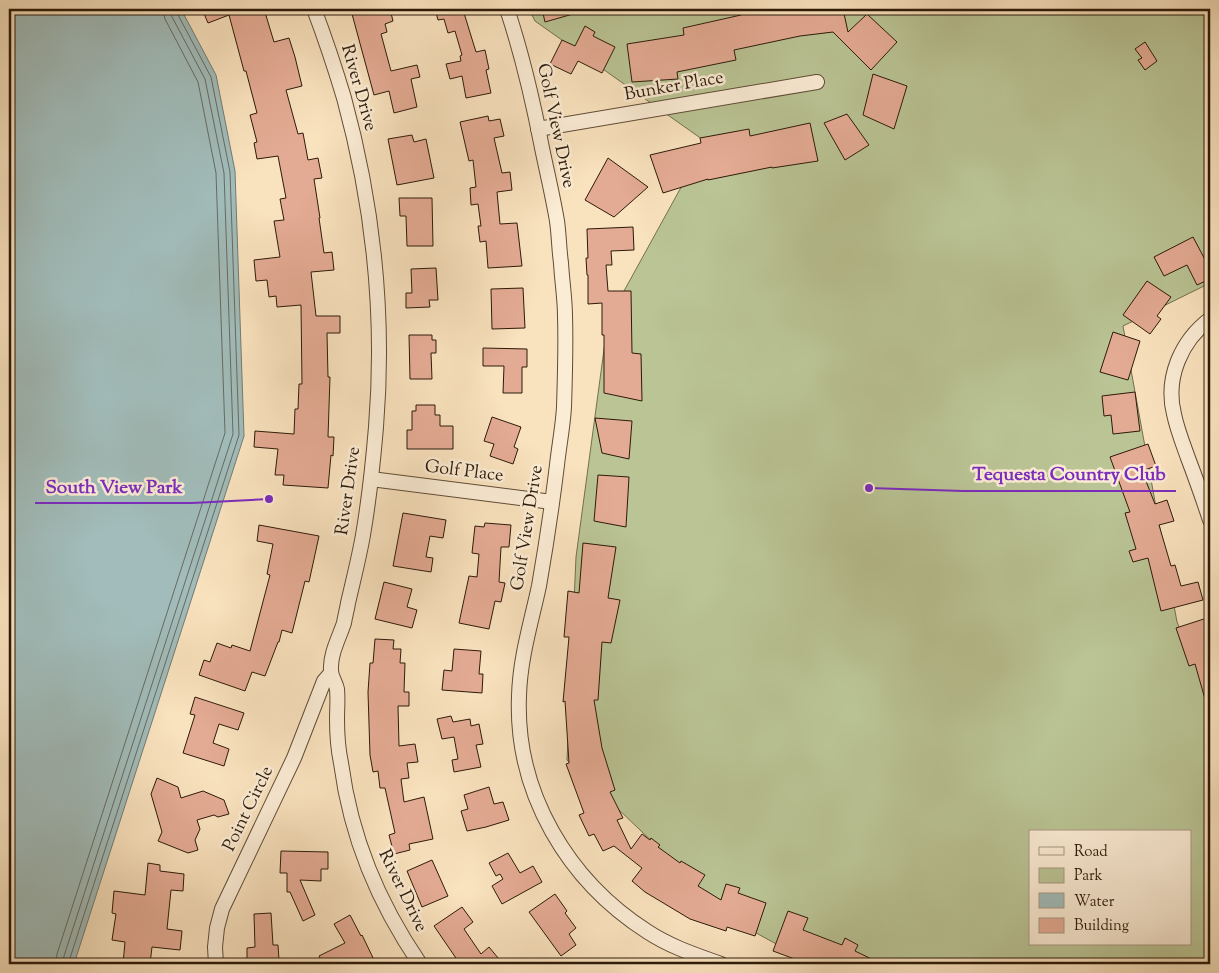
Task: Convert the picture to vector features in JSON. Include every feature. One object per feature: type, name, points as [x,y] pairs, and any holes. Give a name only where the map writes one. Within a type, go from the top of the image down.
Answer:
[{"type":"street","name":"River Drive","points":[[314,9],[344,98],[357,152],[367,206],[378,316],[379,371],[371,479],[363,536],[344,622],[333,655],[331,673],[337,687],[337,725],[340,762],[347,799],[370,874],[386,909],[404,941],[420,964]]},
{"type":"street","name":"Golf View Drive","points":[[507,9],[525,71],[557,221],[565,315],[564,409],[538,588],[522,664],[519,718],[523,750],[530,781],[551,831],[569,859],[589,884],[624,916],[650,934],[679,948],[721,964]]},
{"type":"street","name":"Bunker Place","points":[[538,129],[817,82]]},
{"type":"street","points":[[1210,319],[1193,335],[1181,353],[1172,383],[1176,424],[1210,520]]},
{"type":"street","name":"Golf Place","points":[[371,479],[552,502]]},
{"type":"street","name":"Point Circle","points":[[216,964],[217,928],[226,900],[294,758],[324,681],[331,673]]},
{"type":"green space","points":[[529,9],[1210,9],[1210,283],[1123,326],[1177,622],[1210,697],[1210,964],[813,964],[736,922],[567,760],[576,557],[608,320],[706,142],[535,21]]},
{"type":"water","points":[[9,9],[181,9],[216,75],[235,171],[244,436],[74,964],[9,964]]},
{"type":"building","points":[[202,9],[264,9],[274,42],[289,38],[295,57],[302,86],[286,90],[298,134],[303,133],[308,160],[318,158],[322,178],[314,179],[324,253],[332,252],[334,270],[311,272],[316,316],[340,316],[340,333],[327,333],[328,377],[330,377],[328,437],[334,437],[328,488],[283,485],[284,475],[275,475],[278,449],[254,447],[255,431],[294,434],[299,384],[302,384],[301,305],[277,307],[276,296],[269,297],[267,280],[256,281],[254,260],[280,257],[274,221],[284,220],[280,199],[286,198],[278,156],[257,159],[254,143],[257,142],[250,115],[257,113],[229,15],[208,23]]},
{"type":"building","points":[[371,9],[390,9],[393,21],[385,24],[387,32],[381,34],[391,71],[417,65],[420,77],[411,79],[417,107],[394,113],[389,91],[374,95],[352,14]]},
{"type":"building","points":[[435,9],[468,9],[468,12],[464,13],[476,52],[485,50],[489,69],[486,70],[491,93],[466,98],[462,76],[450,79],[446,64],[461,61],[460,56],[462,55],[455,31],[448,33],[444,19],[438,20]]},
{"type":"building","points":[[542,9],[580,9],[580,12],[545,22]]},
{"type":"building","points":[[741,9],[843,9],[848,32],[867,14],[897,42],[871,70],[833,32],[800,36],[734,50],[736,60],[677,72],[678,79],[632,82],[627,44],[684,35],[683,28],[741,15]]},
{"type":"building","points":[[585,26],[595,32],[593,36],[615,47],[602,73],[578,61],[571,74],[550,64],[562,40],[575,46]]},
{"type":"building","points":[[1145,42],[1157,61],[1145,70],[1138,60],[1142,58],[1135,49]]},
{"type":"building","points":[[873,74],[907,86],[894,129],[863,115]]},
{"type":"building","points":[[847,114],[869,145],[845,160],[824,123]]},
{"type":"building","points":[[488,116],[489,121],[500,119],[504,136],[494,138],[502,173],[510,172],[512,190],[497,192],[500,224],[517,223],[522,266],[488,268],[486,241],[480,242],[478,226],[481,226],[478,204],[471,205],[470,188],[476,187],[473,160],[469,161],[460,122]]},
{"type":"building","points":[[810,123],[818,161],[772,167],[708,179],[663,193],[650,155],[701,143],[700,138],[749,129],[750,136]]},
{"type":"building","points":[[412,135],[414,142],[426,139],[434,178],[397,185],[388,139]]},
{"type":"building","points":[[608,158],[648,187],[614,217],[585,200]]},
{"type":"building","points":[[399,198],[432,198],[433,246],[407,246],[406,216],[400,216]]},
{"type":"building","points":[[633,227],[634,250],[611,251],[612,265],[606,265],[608,291],[631,291],[632,353],[641,354],[642,401],[604,393],[602,303],[588,304],[587,229]]},
{"type":"building","points":[[1193,237],[1210,269],[1210,279],[1197,285],[1187,265],[1164,276],[1154,257]]},
{"type":"building","points":[[436,268],[438,300],[429,300],[430,307],[406,308],[406,293],[412,293],[411,269]]},
{"type":"building","points":[[1147,281],[1171,297],[1157,316],[1161,319],[1150,334],[1123,315]]},
{"type":"building","points":[[523,288],[525,328],[492,329],[491,289]]},
{"type":"building","points":[[1113,332],[1140,341],[1128,380],[1100,372]]},
{"type":"building","points":[[409,335],[432,335],[432,340],[436,340],[436,353],[431,353],[432,379],[410,379]]},
{"type":"building","points":[[483,348],[527,349],[527,367],[522,367],[522,393],[503,393],[504,366],[483,366]]},
{"type":"building","points":[[1135,392],[1140,431],[1113,434],[1111,415],[1104,416],[1102,396]]},
{"type":"building","points":[[416,405],[435,405],[435,415],[440,415],[440,426],[453,426],[453,449],[407,449],[407,430],[412,430],[412,411],[416,411]]},
{"type":"building","points":[[492,417],[521,427],[514,447],[518,449],[513,464],[490,456],[494,444],[484,441]]},
{"type":"building","points":[[595,418],[632,421],[629,459],[602,453]]},
{"type":"building","points":[[1148,444],[1156,466],[1142,471],[1155,504],[1167,500],[1174,521],[1159,525],[1171,566],[1175,565],[1181,586],[1198,582],[1203,600],[1161,611],[1148,558],[1133,562],[1129,551],[1136,549],[1125,513],[1130,512],[1110,457]]},
{"type":"building","points":[[598,475],[629,477],[626,527],[594,521]]},
{"type":"building","points":[[403,513],[446,520],[443,538],[430,536],[426,557],[433,558],[431,572],[393,566]]},
{"type":"building","points":[[485,523],[511,525],[509,547],[501,547],[499,582],[505,583],[501,602],[495,601],[489,629],[459,623],[469,576],[477,577],[479,554],[472,553],[475,526],[484,527]]},
{"type":"building","points":[[259,525],[319,536],[309,582],[305,581],[292,633],[282,630],[265,676],[252,672],[245,691],[199,675],[204,660],[210,662],[217,643],[231,648],[232,645],[250,651],[270,575],[267,574],[273,544],[257,541]]},
{"type":"building","points":[[583,543],[616,547],[608,598],[620,600],[611,643],[602,642],[598,700],[594,700],[602,748],[615,790],[610,792],[623,818],[617,820],[631,849],[642,834],[650,840],[651,838],[660,845],[658,847],[680,863],[681,861],[705,875],[698,886],[721,900],[726,884],[740,888],[738,893],[766,903],[755,936],[727,927],[726,931],[690,919],[645,892],[632,881],[642,868],[614,846],[603,851],[594,834],[589,836],[579,815],[584,813],[566,764],[569,763],[565,701],[563,702],[569,637],[564,637],[568,591],[579,593]]},
{"type":"building","points":[[384,582],[412,589],[407,607],[417,610],[412,628],[375,619]]},
{"type":"building","points":[[1210,617],[1210,705],[1207,706],[1195,664],[1189,666],[1176,628]]},
{"type":"building","points":[[375,639],[394,640],[393,649],[401,649],[400,663],[405,663],[404,692],[409,692],[409,706],[398,706],[399,746],[415,744],[418,762],[407,763],[409,778],[401,779],[404,802],[424,797],[433,839],[409,844],[410,850],[394,854],[389,835],[395,833],[385,788],[380,788],[378,771],[373,772],[370,755],[368,692],[370,663],[373,663]]},
{"type":"building","points":[[454,649],[481,651],[479,674],[483,674],[482,693],[442,690],[444,670],[452,671]]},
{"type":"building","points":[[195,697],[244,713],[238,730],[219,724],[213,743],[229,749],[224,766],[183,753],[195,715],[190,714]]},
{"type":"building","points":[[451,716],[453,722],[470,719],[471,726],[479,724],[483,744],[476,745],[481,767],[454,772],[452,760],[458,759],[454,737],[442,739],[437,719]]},
{"type":"building","points":[[157,778],[178,787],[181,798],[203,791],[224,800],[229,814],[218,817],[214,815],[197,820],[200,829],[195,840],[198,850],[188,853],[158,841],[162,832],[151,794]]},
{"type":"building","points":[[489,787],[494,804],[503,802],[509,820],[467,831],[461,811],[468,809],[464,795]]},
{"type":"building","points":[[281,851],[328,852],[328,869],[321,869],[321,881],[300,880],[315,915],[303,921],[290,892],[287,892],[287,873],[280,873]]},
{"type":"building","points":[[508,853],[520,873],[533,866],[542,882],[502,904],[492,886],[503,879],[500,874],[496,876],[489,863]]},
{"type":"building","points":[[432,860],[448,896],[422,907],[407,871]]},
{"type":"building","points":[[148,863],[160,865],[160,871],[184,874],[183,891],[171,890],[167,929],[182,931],[180,950],[152,947],[150,964],[123,964],[125,942],[112,940],[116,914],[112,913],[114,891],[145,895]]},
{"type":"building","points":[[555,894],[576,928],[569,934],[576,945],[561,956],[529,912]]},
{"type":"building","points":[[462,907],[473,922],[464,929],[481,954],[489,947],[503,964],[460,964],[434,926]]},
{"type":"building","points":[[788,911],[808,918],[803,930],[842,945],[845,938],[858,945],[855,951],[882,964],[808,964],[773,951]]},
{"type":"building","points":[[271,913],[273,945],[278,945],[279,960],[247,962],[247,948],[255,947],[254,914]]},
{"type":"building","points":[[350,915],[376,964],[323,964],[319,956],[345,943],[334,924]]},
{"type":"place","name":"Tequesta Country Club","points":[[869,488]]},
{"type":"place","name":"South View Park","points":[[269,499]]}]
